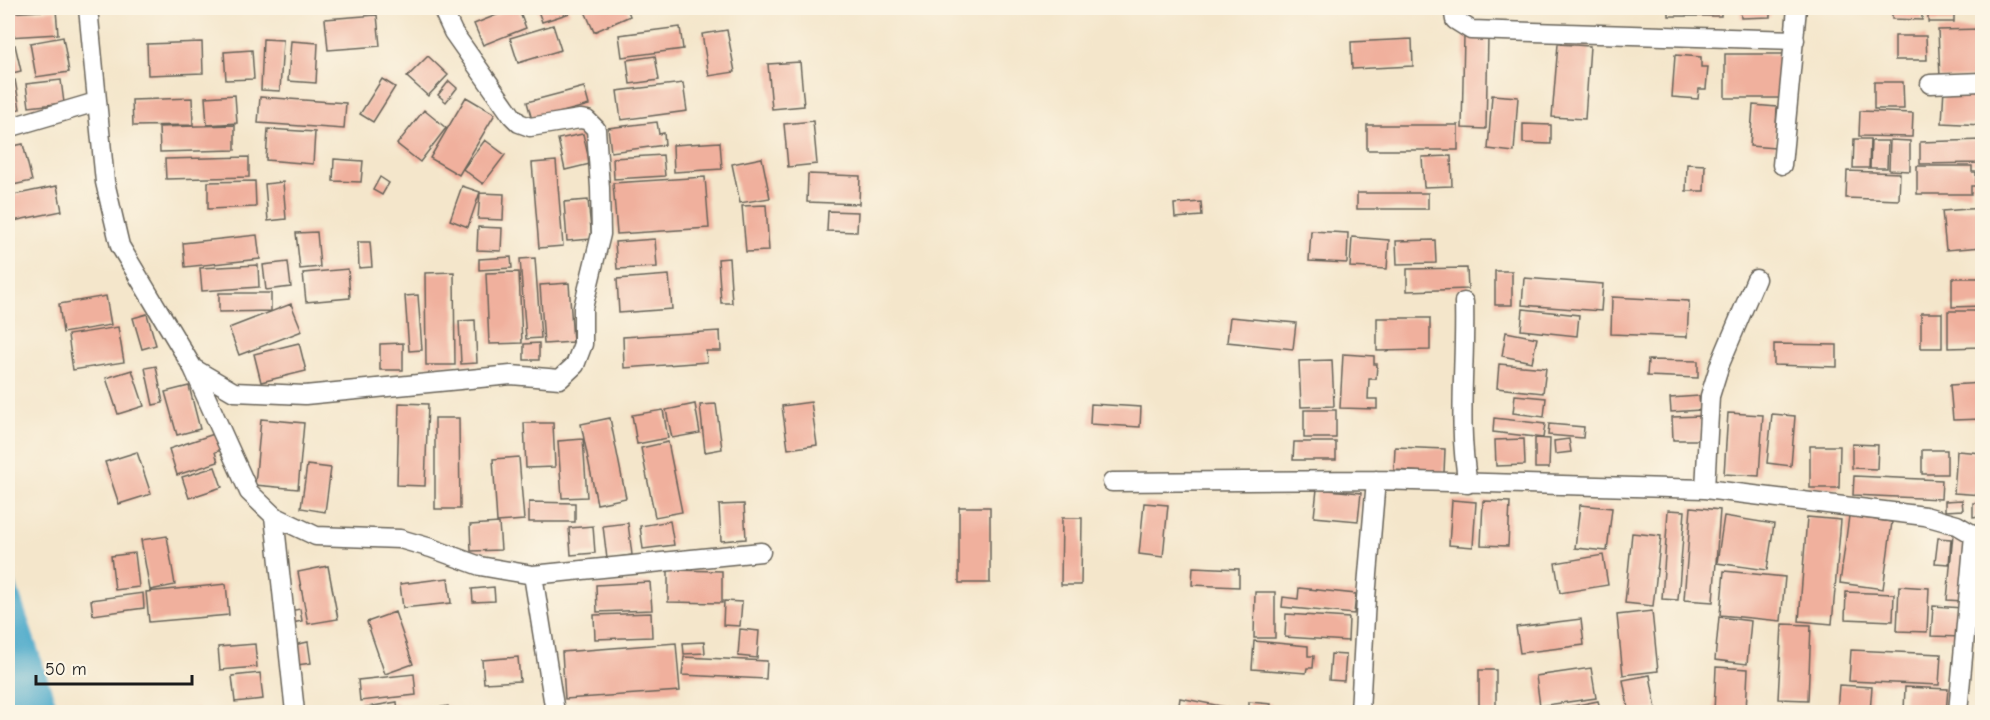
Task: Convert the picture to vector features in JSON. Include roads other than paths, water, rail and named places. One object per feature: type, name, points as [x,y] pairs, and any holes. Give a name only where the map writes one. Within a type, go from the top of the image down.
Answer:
[{"type":"street","points":[[88,8],[105,182],[120,246],[193,368],[249,492],[274,516],[316,536],[400,539],[480,566],[533,575],[761,552]]},
{"type":"street","points":[[193,368],[234,392],[305,395],[511,375],[560,379],[575,364],[583,344],[583,308],[601,234],[596,129],[587,120],[580,119],[530,127],[519,123],[453,32],[442,8]]},
{"type":"street","points":[[1453,8],[1455,20],[1471,30],[1795,40]]},
{"type":"street","points":[[1782,165],[1797,8]]},
{"type":"street","points":[[1930,84],[1983,82]]},
{"type":"street","points":[[8,128],[96,102]]},
{"type":"street","points":[[1706,489],[1710,396],[1720,364],[1756,279]]},
{"type":"street","points":[[1464,302],[1462,406],[1464,465],[1468,484]]},
{"type":"street","points":[[1360,712],[1366,598],[1376,480]]},
{"type":"street","points":[[1112,482],[1376,480],[1706,489],[1925,516],[1957,525],[1978,536],[1958,712]]},
{"type":"street","points":[[274,516],[295,712]]},
{"type":"street","points":[[533,575],[555,712]]},
{"type":"water","points":[[8,568],[56,712],[8,712]]},
{"type":"waterway","points":[[8,568],[56,712]]}]
